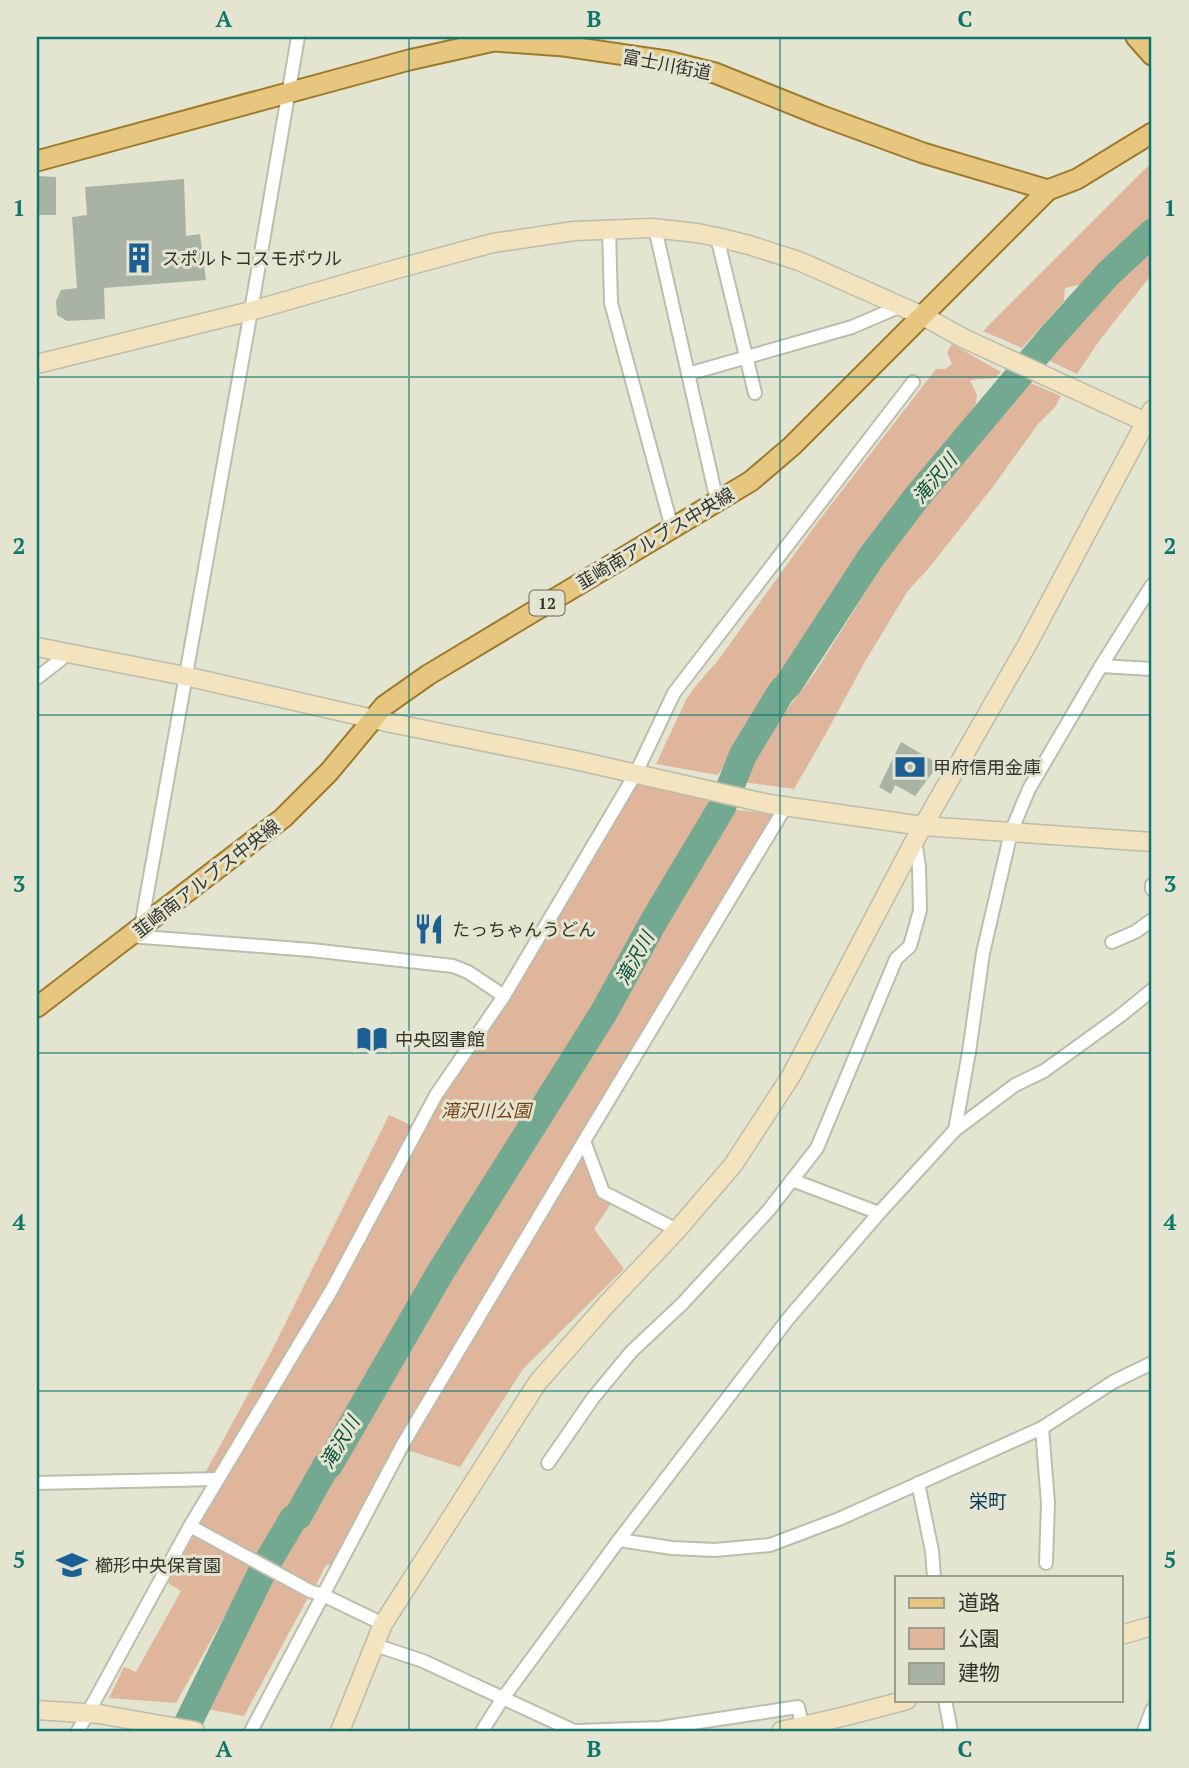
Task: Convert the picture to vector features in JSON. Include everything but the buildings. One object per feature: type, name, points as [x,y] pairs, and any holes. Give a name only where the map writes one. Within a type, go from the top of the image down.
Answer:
[{"type":"main road","points":[[1136,37],[1152,55]]},
{"type":"main road","name":"富士川街道","points":[[37,161],[420,57],[494,41],[564,46],[667,61],[715,73],[923,153],[1048,190]]},
{"type":"main road","points":[[1048,190],[1077,179],[1152,133]]},
{"type":"main road","name":"韮崎南アルプス中央線","points":[[37,1007],[283,818],[330,772],[384,706],[428,675],[751,481],[792,446],[1048,190]]},
{"type":"street","points":[[298,37],[185,676],[136,932],[453,966],[468,972],[504,996]]},
{"type":"street","points":[[37,364],[251,311],[493,243],[574,231],[655,228],[717,237],[799,261],[923,316],[963,338],[1070,388],[1150,419],[1027,645],[919,833],[791,1076],[733,1165],[538,1382],[383,1624],[340,1731]]},
{"type":"street","points":[[655,228],[717,501]]},
{"type":"street","points":[[609,229],[611,303],[672,528]]},
{"type":"street","points":[[717,237],[755,393]]},
{"type":"street","points":[[688,374],[852,327],[901,306]]},
{"type":"street","points":[[78,1731],[94,1714],[190,1526],[331,1291],[436,1095],[504,996],[636,773],[674,693],[913,382]]},
{"type":"street","points":[[955,1130],[970,1052],[983,953],[1010,832],[1029,789],[1152,585]]},
{"type":"street","points":[[37,646],[919,833],[1010,832],[1152,842]]},
{"type":"street","points":[[37,678],[69,653]]},
{"type":"street","points":[[1101,666],[1152,669]]},
{"type":"street","points":[[251,1731],[403,1444],[584,1141],[778,805]]},
{"type":"street","points":[[548,1463],[593,1398],[631,1352],[768,1211],[817,1148],[896,959],[910,946],[920,910],[919,833]]},
{"type":"street","points":[[1112,942],[1135,932],[1152,920]]},
{"type":"street","points":[[482,1731],[503,1698],[619,1540],[788,1319],[879,1213],[955,1130],[1015,1085],[1044,1071],[1152,990]]},
{"type":"street","points":[[584,1141],[603,1192],[677,1230]]},
{"type":"street","points":[[792,1180],[879,1213]]},
{"type":"street","points":[[619,1540],[672,1548],[715,1550],[770,1545],[839,1519],[1042,1428],[1113,1382],[1152,1363]]},
{"type":"street","points":[[1042,1428],[1048,1503],[1046,1563]]},
{"type":"street","points":[[37,1483],[218,1479]]},
{"type":"street","points":[[918,1483],[932,1551],[934,1576]]},
{"type":"street","points":[[190,1526],[310,1591],[383,1624]]},
{"type":"street","points":[[1122,1635],[1152,1626]]},
{"type":"street","points":[[374,1645],[423,1661],[576,1731],[660,1728],[798,1707],[804,1729]]},
{"type":"street","points":[[780,1731],[804,1729],[899,1702]]},
{"type":"street","points":[[945,1702],[951,1731]]},
{"type":"street","points":[[37,1710],[94,1714],[195,1731]]},
{"type":"street","points":[[1144,1731],[1152,1710]]},
{"type":"green space","points":[[1152,162],[1152,221],[1148,226],[1136,231],[1133,237],[1083,284],[1065,288],[1064,301],[1022,348],[983,331]]},
{"type":"green space","points":[[1152,241],[1152,274],[1099,341],[1077,374],[1046,359],[1120,270],[1131,263]]},
{"type":"green space","points":[[952,344],[1001,372],[995,378],[970,380],[977,395],[976,404],[903,497],[851,570],[757,716],[744,729],[742,738],[718,775],[656,764],[694,688],[719,659],[817,523],[936,369],[945,369],[952,364],[947,352]]},
{"type":"green space","points":[[1026,381],[1061,396],[992,488],[907,592],[794,789],[743,782],[773,728],[814,674],[889,555],[930,499]]},
{"type":"green space","name":"滝沢川公園","points":[[636,773],[729,794],[611,1000],[450,1257],[329,1465],[283,1536],[253,1561],[190,1526],[433,1102]]},
{"type":"green space","name":"滝沢川公園","points":[[729,809],[774,814],[580,1142],[597,1195],[612,1202],[594,1229],[624,1269],[523,1369],[460,1467],[401,1448],[340,1564],[326,1565],[316,1585],[279,1566],[555,1098],[564,1100],[567,1081]]},
{"type":"green space","name":"滝沢川公園","points":[[389,1115],[415,1127],[329,1287],[215,1475],[204,1475],[270,1354]]},
{"type":"green space","points":[[193,1537],[252,1567],[176,1703],[109,1698],[124,1667],[136,1672],[181,1591],[168,1583]]},
{"type":"green space","points":[[272,1577],[310,1594],[244,1716],[201,1708]]},
{"type":"waterway","name":"滝沢川","points":[[184,1731],[264,1568],[329,1465],[440,1273],[604,1012],[655,919],[722,807],[743,755],[781,692],[872,556],[916,498],[1053,335],[1108,274],[1152,233]]},
{"type":"place","name":"スポルトコスモボウル","points":[[139,258]]},
{"type":"place","name":"甲府信用金庫","points":[[910,767]]},
{"type":"place","name":"たっちゃんうどん","points":[[429,929]]},
{"type":"place","name":"中央図書館","points":[[372,1039]]},
{"type":"place","name":"櫛形中央保育園","points":[[72,1565]]},
{"type":"district","name":"栄町","points":[[988,1500]]}]
